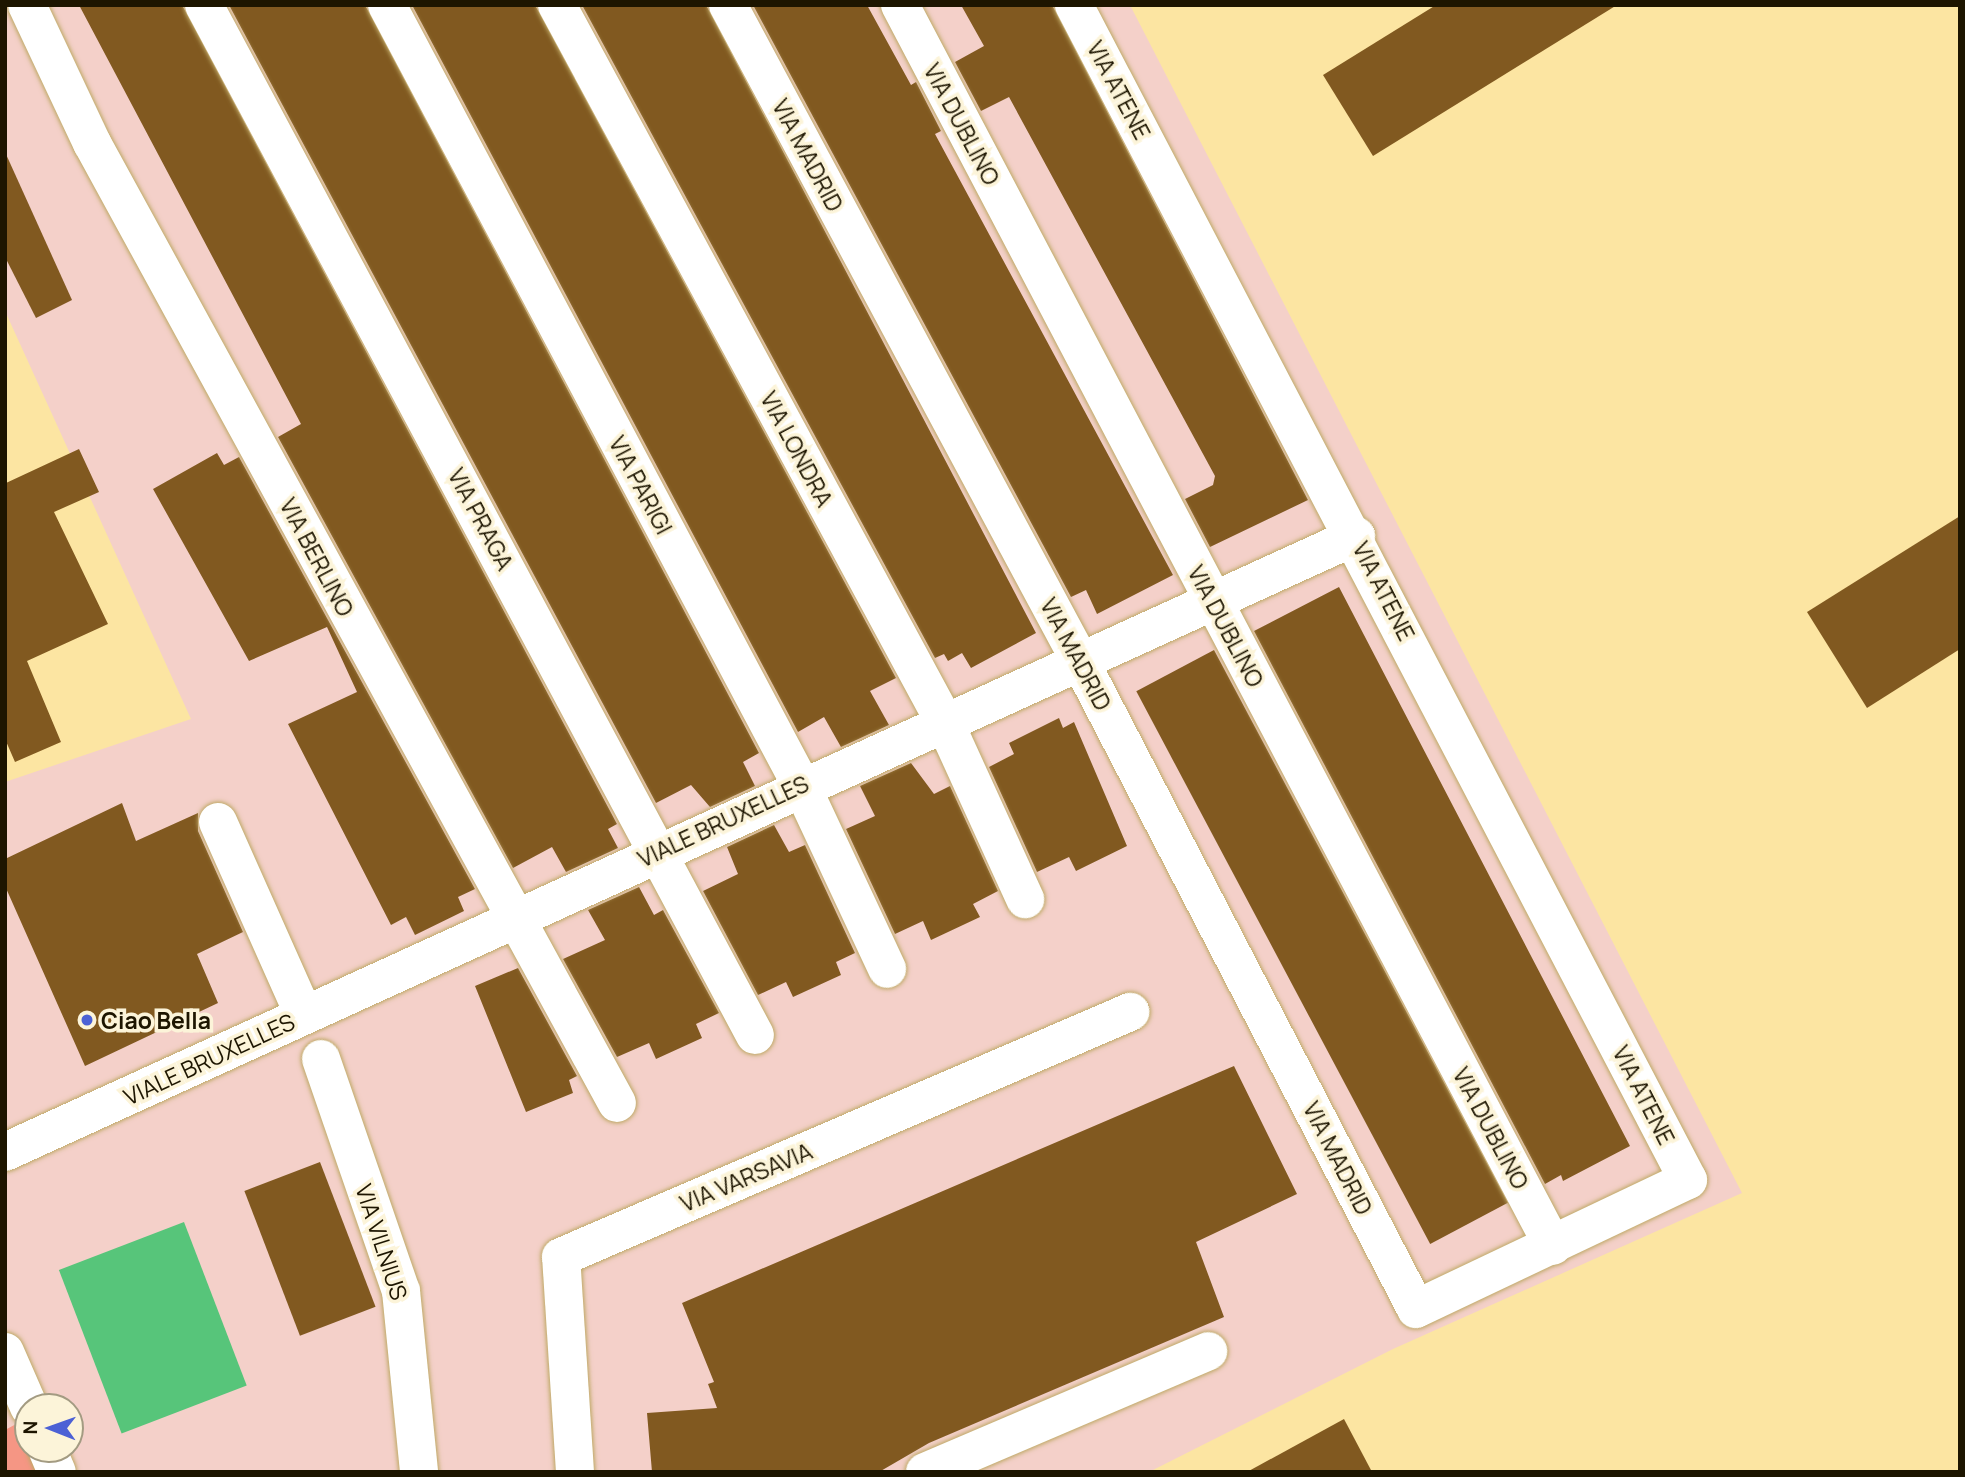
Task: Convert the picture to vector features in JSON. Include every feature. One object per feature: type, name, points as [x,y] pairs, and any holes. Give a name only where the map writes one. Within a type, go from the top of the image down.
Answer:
[{"type":"lane","name":"VIA BERLINO","points":[[27,5],[92,143],[513,919],[617,1103]]},
{"type":"lane","name":"VIA PRAGA","points":[[204,5],[659,850],[755,1035]]},
{"type":"lane","name":"VIA PARIGI","points":[[387,5],[801,785],[887,969]]},
{"type":"lane","name":"VIA LONDRA","points":[[558,5],[944,720],[1025,899]]},
{"type":"lane","name":"VIA MADRID","points":[[728,5],[1079,659],[1416,1309],[1553,1246]]},
{"type":"lane","name":"VIA DUBLINO","points":[[900,5],[1553,1246]]},
{"type":"lane","name":"VIA ATENE","points":[[1074,5],[1356,536],[1688,1180],[1553,1246]]},
{"type":"lane","name":"VIALE BRUXELLES","points":[[5,1152],[801,785],[1356,536]]},
{"type":"lane","points":[[218,822],[304,1015]]},
{"type":"lane","name":"VIA VARSAVIA","points":[[575,1472],[561,1257],[1130,1012]]},
{"type":"lane","name":"VIA VILNIUS","points":[[321,1059],[401,1291],[419,1472]]},
{"type":"lane","points":[[5,1352],[23,1393]]},
{"type":"lane","points":[[925,1472],[1208,1352]]},
{"type":"shaded area","points":[[5,5],[1130,5],[1742,1193],[1393,1349],[1149,1472],[5,1472],[5,782],[191,719],[5,311]]},
{"type":"shaded area","points":[[184,1222],[247,1385],[122,1433],[59,1270]]},
{"type":"shaded area","points":[[14,1425],[14,1463],[34,1463],[38,1472],[5,1472],[5,1430]]},
{"type":"building","points":[[79,5],[182,5],[617,824],[608,829],[618,848],[566,872],[552,847],[513,868],[278,437],[301,424]]},
{"type":"building","points":[[229,5],[365,5],[759,753],[743,762],[755,786],[710,807],[691,785],[656,803]]},
{"type":"building","points":[[412,5],[535,5],[896,678],[870,691],[889,725],[841,747],[824,717],[798,732]]},
{"type":"building","points":[[582,5],[706,5],[1036,633],[971,668],[962,653],[948,661],[944,654],[935,658]]},
{"type":"building","points":[[753,5],[867,5],[911,85],[916,82],[941,131],[935,134],[1173,575],[1097,614],[1086,590],[1071,597]]},
{"type":"building","points":[[961,5],[1052,5],[1308,500],[1210,547],[1185,499],[1213,485],[1215,476],[1009,97],[981,111],[955,62],[984,46]]},
{"type":"building","points":[[1436,5],[1617,5],[1373,156],[1323,75]]},
{"type":"building","points":[[5,152],[72,300],[36,318],[5,257]]},
{"type":"building","points":[[79,449],[99,492],[54,512],[108,624],[27,661],[61,742],[15,762],[5,739],[6,483]]},
{"type":"building","points":[[217,453],[224,465],[239,457],[475,889],[458,897],[464,911],[415,935],[406,917],[391,925],[288,724],[357,692],[327,627],[249,661],[153,489]]},
{"type":"building","points":[[1960,516],[1960,649],[1867,708],[1807,612]]},
{"type":"building","points":[[1339,587],[1630,1146],[1563,1181],[1561,1175],[1545,1184],[1254,631]]},
{"type":"building","points":[[1214,650],[1508,1203],[1430,1244],[1136,691]]},
{"type":"building","points":[[1059,718],[1063,728],[1074,722],[1127,846],[1076,871],[1069,857],[1037,872],[989,767],[1014,754],[1009,743]]},
{"type":"building","points":[[911,763],[934,794],[950,786],[998,891],[973,904],[980,917],[931,940],[923,921],[895,934],[846,829],[875,816],[860,786]]},
{"type":"building","points":[[122,803],[136,841],[198,813],[198,831],[243,932],[197,954],[218,1003],[85,1066],[5,886],[5,859]]},
{"type":"building","points":[[774,825],[789,852],[805,845],[855,953],[836,962],[841,975],[793,997],[786,982],[758,995],[703,891],[738,874],[727,847]]},
{"type":"building","points":[[639,887],[654,915],[663,910],[719,1013],[696,1024],[702,1038],[656,1059],[649,1043],[617,1057],[563,959],[605,940],[588,910]]},
{"type":"building","points":[[518,968],[577,1076],[569,1080],[573,1093],[526,1112],[475,986]]},
{"type":"building","points":[[1234,1066],[1297,1194],[1196,1242],[1224,1317],[929,1443],[879,1472],[652,1472],[647,1413],[717,1408],[708,1384],[714,1382],[682,1303]]},
{"type":"building","points":[[320,1162],[376,1307],[300,1336],[244,1191]]},
{"type":"building","points":[[1344,1419],[1372,1472],[1247,1472]]},
{"type":"place","name":"Ciao Bella","points":[[87,1020]]}]
